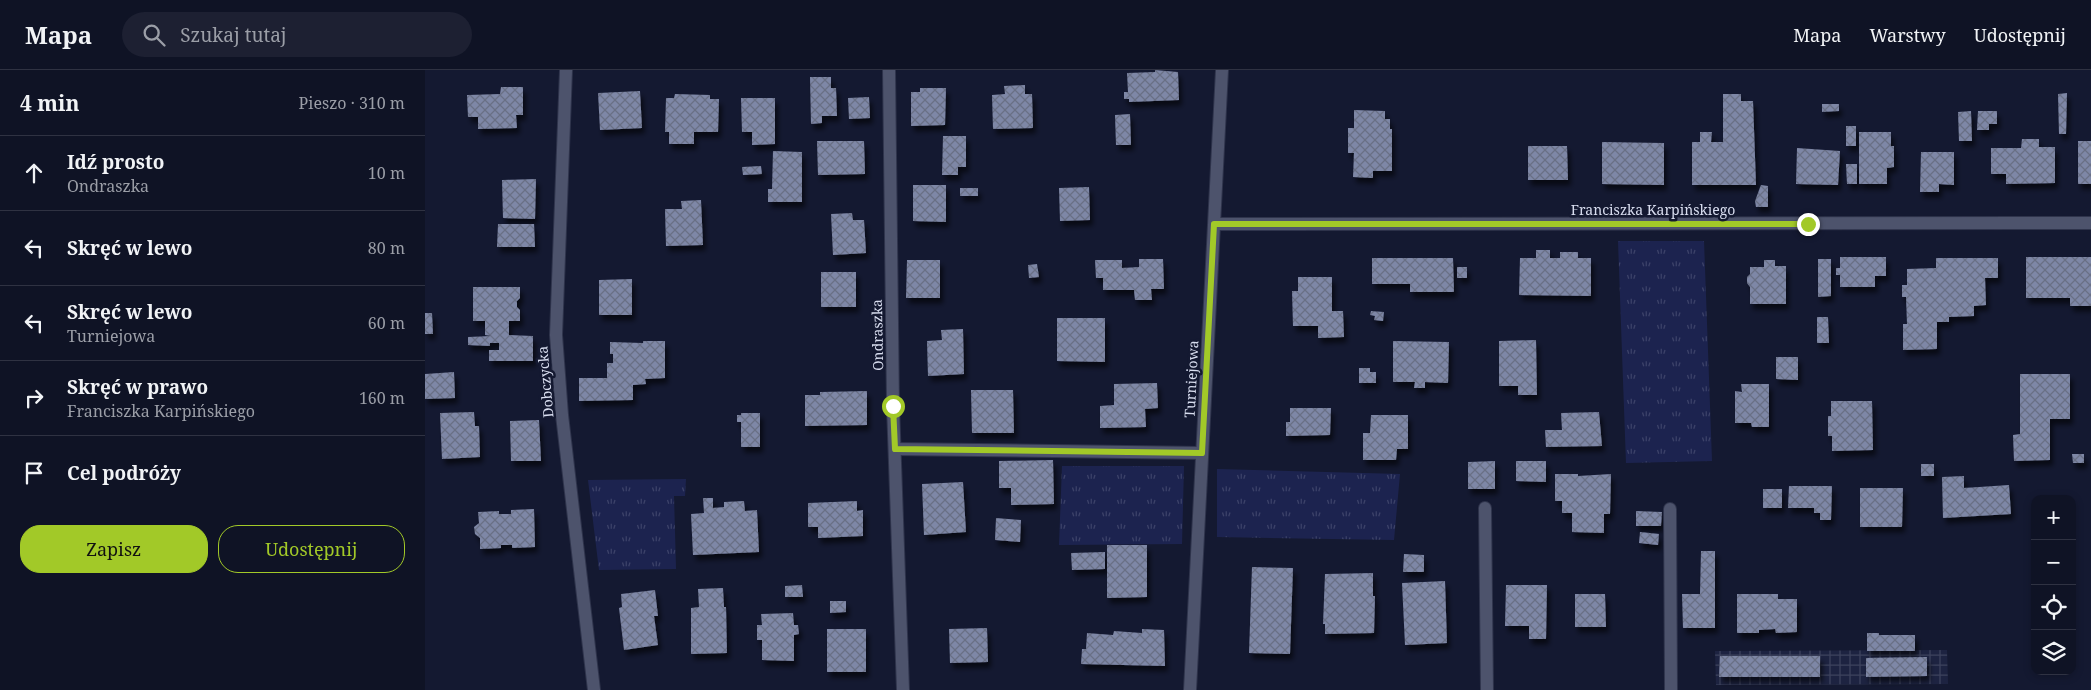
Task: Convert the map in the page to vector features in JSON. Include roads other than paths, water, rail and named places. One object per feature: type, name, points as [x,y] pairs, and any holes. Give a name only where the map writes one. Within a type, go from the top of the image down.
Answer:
[{"type":"street","name":"Dobczycka","points":[[566,70],[556,335],[562,415],[594,690]]},
{"type":"street","name":"Ondraszka","points":[[889,70],[895,449],[903,690]]},
{"type":"street","name":"Turniejowa","points":[[1190,690],[1222,70]]},
{"type":"street","name":"Franciszka Karpińskiego","points":[[1214,224],[2091,223]]},
{"type":"street","points":[[895,449],[1202,453]]},
{"type":"street","points":[[1485,508],[1487,690]]},
{"type":"street","points":[[1670,509],[1671,690]]}]
